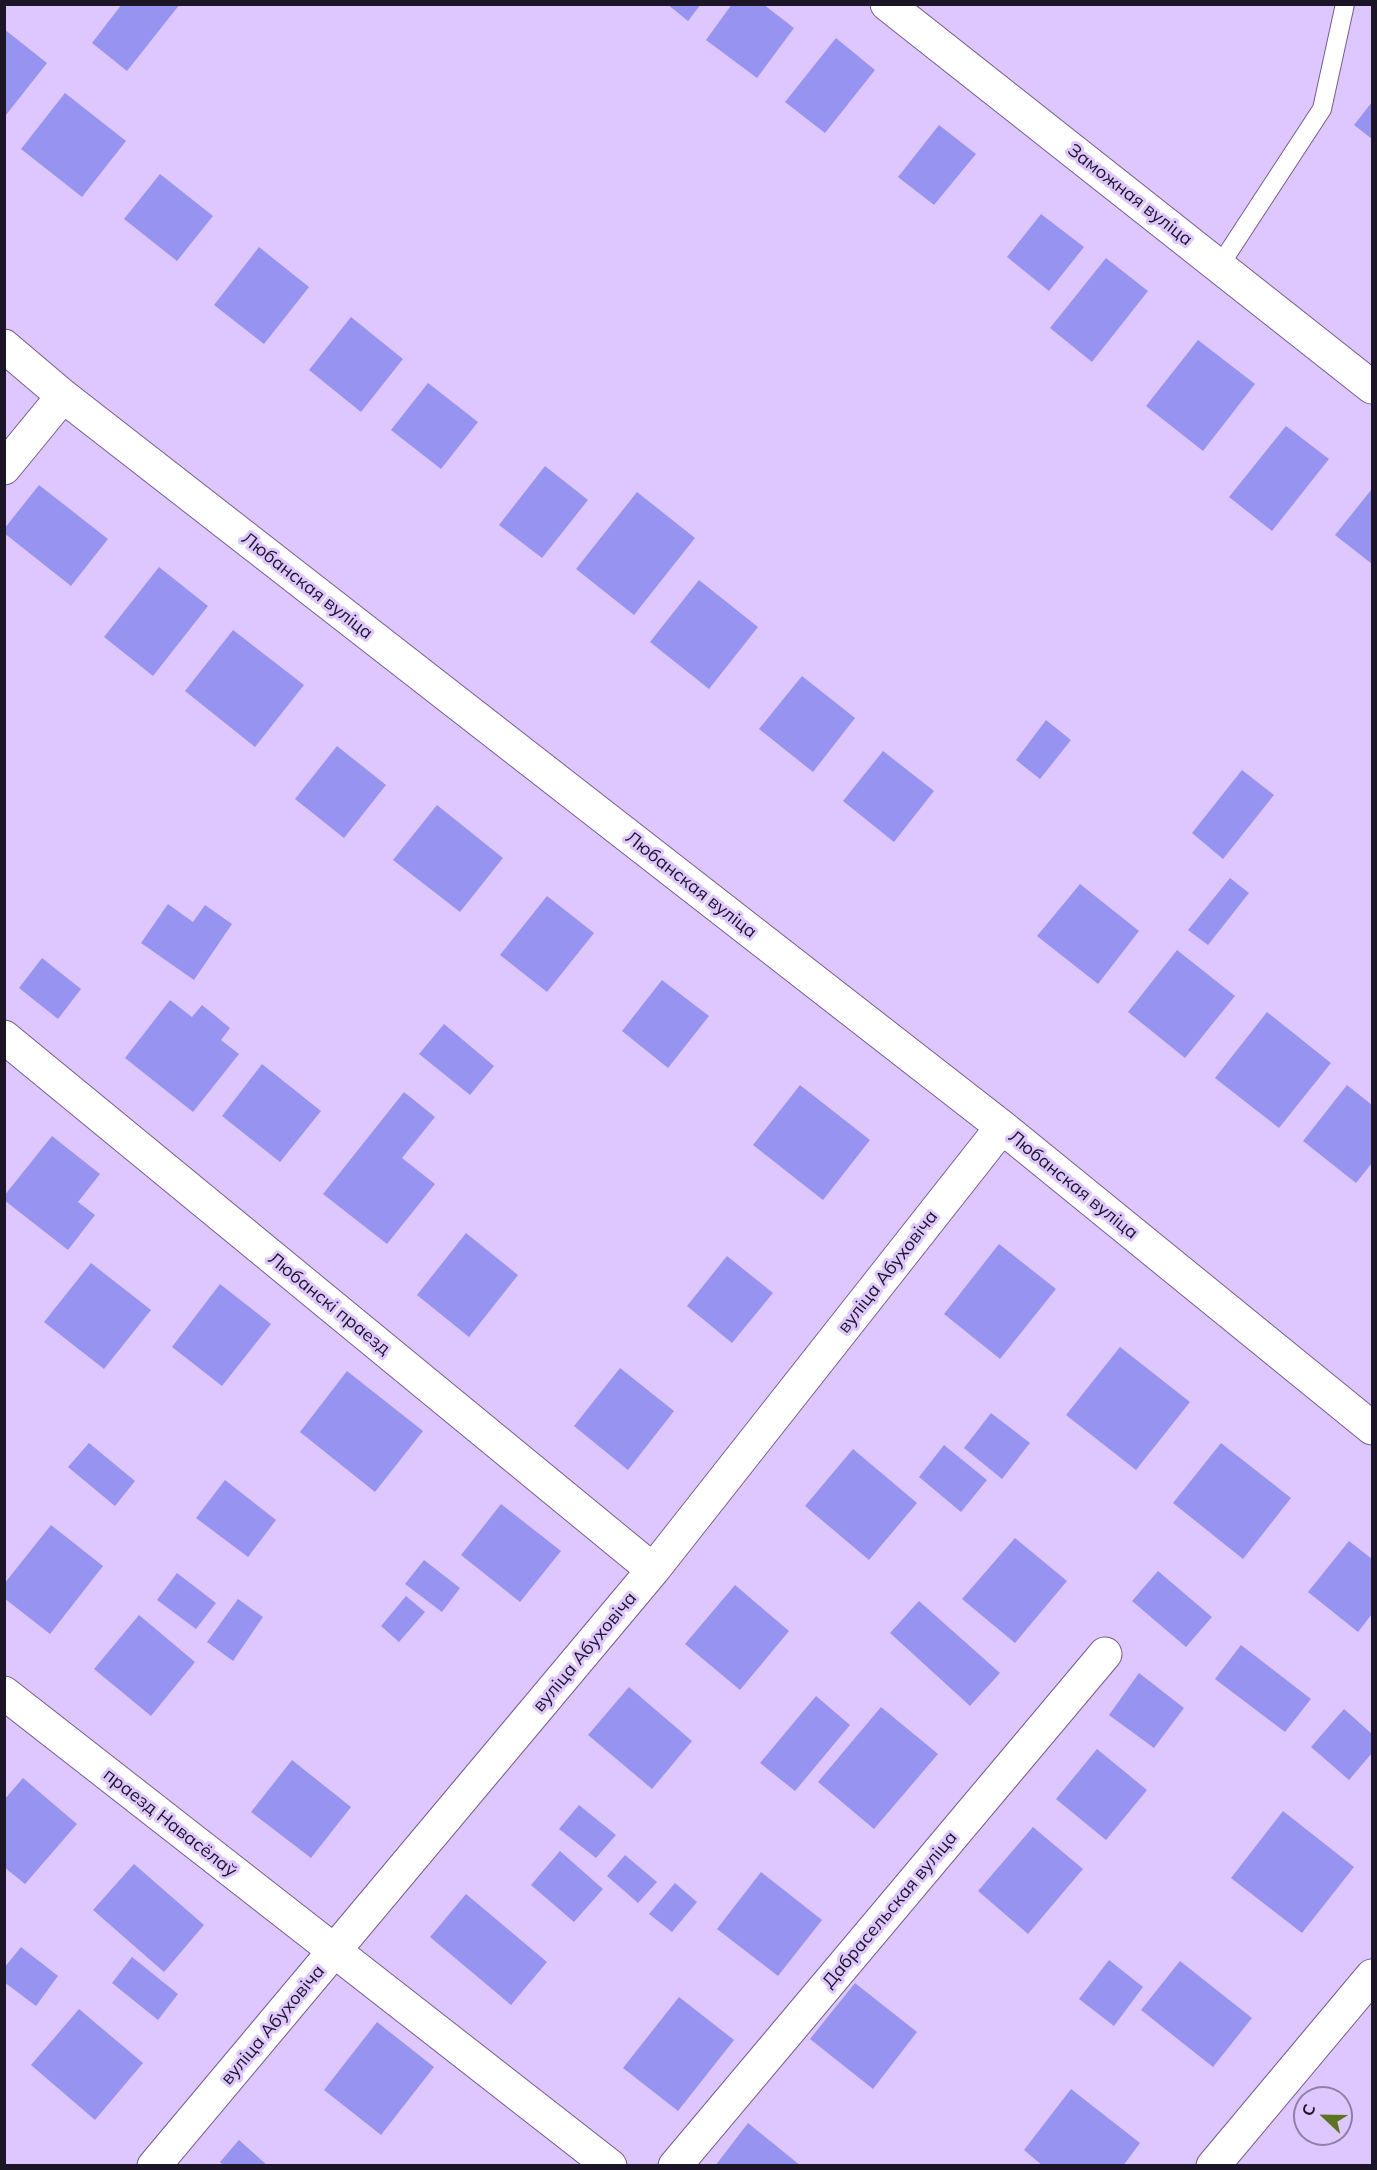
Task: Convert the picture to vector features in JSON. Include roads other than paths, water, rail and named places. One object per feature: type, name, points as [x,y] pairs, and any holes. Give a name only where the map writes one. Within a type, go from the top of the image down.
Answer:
[{"type":"street","name":"Заможная вуліца","points":[[887,4],[1372,387]]},
{"type":"street","name":"Любанская вуліца","points":[[4,346],[63,396],[1002,1127],[1372,1428]]},
{"type":"street","points":[[4,468],[63,396]]},
{"type":"street","name":"Любанскі праезд","points":[[4,1037],[653,1570]]},
{"type":"street","name":"вуліца Абуховіча","points":[[154,2166],[335,1953],[653,1570],[1002,1127]]},
{"type":"street","name":"Дабрасельская вуліца","points":[[675,2166],[1105,1654]]},
{"type":"street","name":"праезд Навасёлаў","points":[[4,1692],[610,2166]]},
{"type":"street","points":[[1213,2166],[1372,1976]]},
{"type":"lane","points":[[1220,265],[1322,109],[1345,4]]}]
